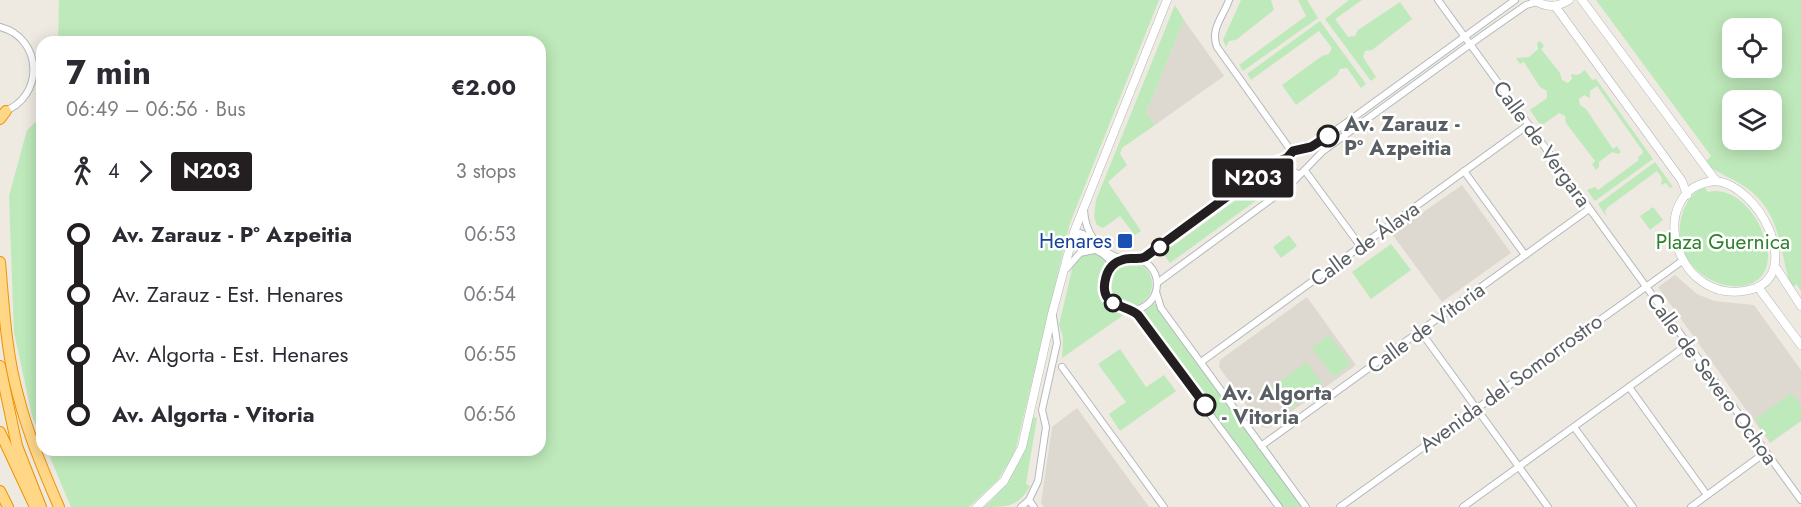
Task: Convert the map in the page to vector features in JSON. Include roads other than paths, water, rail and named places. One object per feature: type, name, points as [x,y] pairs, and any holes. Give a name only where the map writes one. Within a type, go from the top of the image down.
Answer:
[{"type":"highway","points":[[0,262],[8,342],[17,392],[36,453]]},
{"type":"highway","points":[[0,366],[18,446],[41,507]]},
{"type":"highway","points":[[0,432],[35,507]]},
{"type":"highway","points":[[37,456],[59,507]]},
{"type":"highway","points":[[0,490],[8,507]]},
{"type":"street","points":[[977,507],[1004,481],[1022,447],[1053,310],[1074,232],[1167,0]]},
{"type":"street","points":[[1229,0],[1216,26],[1214,36],[1218,51],[1289,155],[1288,169],[1298,174]]},
{"type":"street","name":"Calle de Vergara","points":[[1438,0],[1645,287]]},
{"type":"street","points":[[1061,279],[1076,256],[1090,249],[1099,248],[1123,259],[1140,259],[1273,163],[1317,144],[1515,0]]},
{"type":"street","points":[[1306,172],[1311,161],[1526,5],[1536,1],[1555,6],[1569,0]]},
{"type":"street","points":[[1582,0],[1716,181]]},
{"type":"street","points":[[1555,6],[1682,180],[1687,195]]},
{"type":"street","points":[[0,27],[22,38],[30,50],[34,64],[34,79],[28,93],[19,104],[2,114]]},
{"type":"street","name":"Calle de Álava","points":[[1201,362],[1528,125]]},
{"type":"street","points":[[1303,151],[1311,161]]},
{"type":"street","points":[[1464,171],[1525,255]]},
{"type":"street","points":[[1157,283],[1289,186],[1298,174],[1306,172]]},
{"type":"street","points":[[1306,172],[1360,247]]},
{"type":"street","points":[[1716,181],[1738,188],[1762,209],[1775,236],[1779,258],[1777,269],[1758,287],[1736,292],[1715,288],[1697,278],[1682,261],[1674,232],[1676,217],[1687,195],[1704,183],[1716,181]]},
{"type":"street","points":[[1084,204],[1087,230],[1099,248]]},
{"type":"street","name":"Calle de Vitoria","points":[[1262,446],[1589,209]]},
{"type":"street","points":[[1074,232],[1083,234],[1099,248],[1108,257],[1112,266]]},
{"type":"street","points":[[1123,259],[1112,266],[1105,280],[1107,296],[1119,308],[1133,310],[1146,306],[1156,292]]},
{"type":"street","points":[[1140,259],[1152,268],[1161,308],[1306,507]]},
{"type":"street","name":"Avenida del Somorrostro","points":[[1340,507],[1682,261]]},
{"type":"street","points":[[1777,269],[1801,306]]},
{"type":"street","name":"Calle de Severo Ochoa","points":[[1645,287],[1801,500]]},
{"type":"street","points":[[1758,287],[1801,345]]},
{"type":"street","points":[[1021,507],[1029,500],[1038,481],[1046,427],[1042,410],[1057,343],[1053,310]]},
{"type":"street","points":[[1133,310],[1279,507]]},
{"type":"street","points":[[1421,332],[1548,507]]},
{"type":"street","points":[[1467,506],[1687,345]]},
{"type":"street","points":[[1062,367],[1164,507]]},
{"type":"street","points":[[1629,387],[1707,495]]},
{"type":"street","points":[[1574,427],[1633,507]]},
{"type":"street","points":[[1691,507],[1766,452]]},
{"type":"street","points":[[1029,500],[1034,507]]},
{"type":"place","name":"Av. Zarauz - Pº Azpeitia","points":[[1328,136]]},
{"type":"place","name":"Henares","points":[[1125,241]]},
{"type":"place","name":"Av. Algorta - Vitoria","points":[[1205,405]]},
{"type":"park label","name":"Plaza Guernica","points":[[1723,242]]}]
